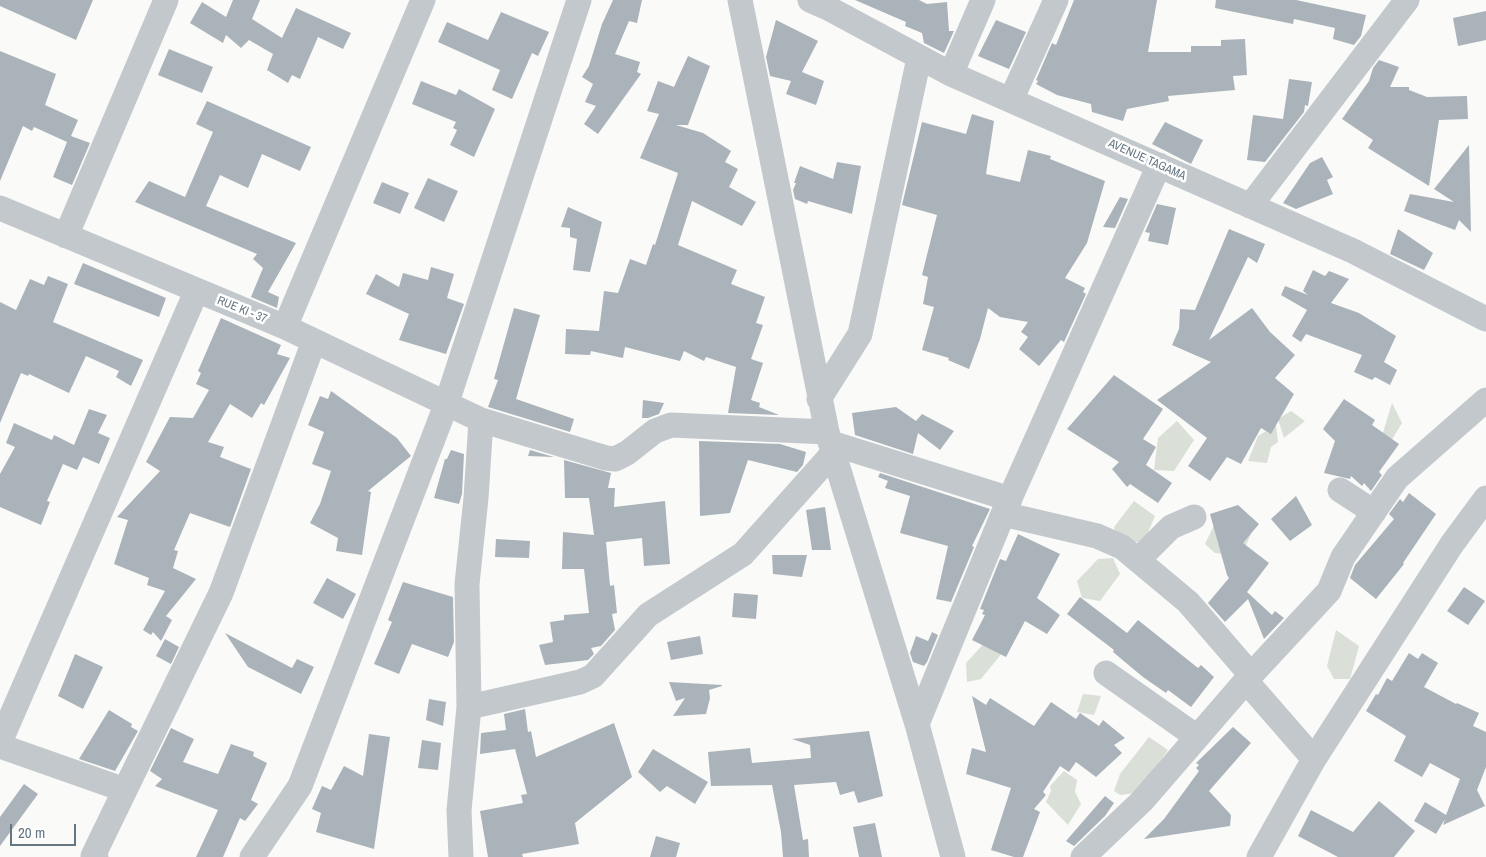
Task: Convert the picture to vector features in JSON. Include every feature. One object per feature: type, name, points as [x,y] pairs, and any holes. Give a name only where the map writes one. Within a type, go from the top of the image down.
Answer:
[{"type":"street","points":[[66,236],[166,0]]},
{"type":"street","points":[[284,327],[423,0]]},
{"type":"street","points":[[252,857],[300,786],[446,405],[579,0]]},
{"type":"street","points":[[740,0],[819,399],[830,442],[917,724],[953,857]]},
{"type":"street","points":[[951,74],[983,0]]},
{"type":"street","points":[[1010,100],[1056,0]]},
{"type":"street","points":[[1250,206],[1406,0]]},
{"type":"street","name":"AVENUE TAGAMA","points":[[822,3],[951,74],[1353,251],[1486,319]]},
{"type":"street","points":[[819,399],[860,334],[919,58]]},
{"type":"street","points":[[917,724],[1007,506],[1159,165]]},
{"type":"street","name":"RUE KI - 37","points":[[0,208],[196,292],[284,327],[481,420],[606,458],[615,458],[627,453],[655,431],[671,425],[830,442],[1007,506],[1097,536],[1122,547],[1188,602],[1314,760]]},
{"type":"street","points":[[126,790],[0,744],[196,292]]},
{"type":"street","points":[[94,856],[221,593],[314,341]]},
{"type":"street","points":[[1082,857],[1142,801],[1248,678],[1329,591],[1343,557],[1397,478],[1486,400]]},
{"type":"street","points":[[461,857],[459,810],[469,707],[467,584],[476,498],[481,420]]},
{"type":"street","points":[[469,707],[580,682],[593,676],[648,615],[743,554],[830,442]]},
{"type":"street","points":[[1340,490],[1374,512]]},
{"type":"street","points":[[1259,857],[1314,760],[1452,544],[1486,498]]},
{"type":"street","points":[[1138,560],[1171,527],[1194,517]]},
{"type":"street","points":[[1106,673],[1197,737]]},
{"type":"shaded area","points":[[1392,403],[1402,423],[1388,446],[1381,439]]},
{"type":"shaded area","points":[[1291,411],[1305,421],[1284,438],[1278,419]]},
{"type":"shaded area","points":[[1177,421],[1194,440],[1174,471],[1154,470],[1158,438]]},
{"type":"shaded area","points":[[1276,425],[1278,442],[1271,447],[1267,463],[1248,461],[1258,436]]},
{"type":"shaded area","points":[[1134,501],[1155,516],[1144,542],[1118,542],[1114,527]]},
{"type":"shaded area","points":[[1220,513],[1251,534],[1241,556],[1215,553],[1205,544]]},
{"type":"shaded area","points":[[1113,558],[1120,574],[1100,601],[1082,598],[1077,581],[1098,559]]},
{"type":"shaded area","points":[[1336,630],[1359,646],[1350,679],[1334,679],[1327,666]]},
{"type":"shaded area","points":[[989,638],[1007,647],[981,679],[967,682],[966,663]]},
{"type":"shaded area","points":[[1083,694],[1101,696],[1094,715],[1077,712]]},
{"type":"shaded area","points":[[1149,737],[1168,750],[1136,793],[1120,795],[1114,791],[1120,774]]},
{"type":"shaded area","points":[[1064,771],[1077,780],[1075,792],[1081,804],[1068,825],[1046,802],[1051,791],[1050,786]]},
{"type":"building","points":[[0,0],[93,0],[76,40],[0,6]]},
{"type":"building","points":[[233,0],[260,0],[252,19],[282,38],[296,8],[351,33],[343,49],[318,37],[300,79],[292,75],[288,83],[267,70],[273,54],[249,40],[241,48],[226,35],[223,43],[190,23],[202,2],[226,17]]},
{"type":"building","points":[[613,0],[642,0],[637,23],[629,21],[615,54],[640,62],[637,72],[641,74],[598,134],[584,124],[596,106],[585,102],[593,84],[582,77],[589,66],[602,24]]},
{"type":"building","points":[[855,0],[919,0],[927,4],[947,2],[949,31],[954,31],[944,53],[924,43],[922,33],[905,26],[906,22]]},
{"type":"building","points":[[1074,0],[1157,0],[1148,52],[1191,52],[1191,46],[1221,46],[1221,40],[1245,39],[1247,75],[1233,76],[1235,90],[1168,96],[1169,101],[1127,109],[1123,121],[1092,112],[1091,104],[1057,95],[1036,84],[1052,43],[1056,45]]},
{"type":"building","points":[[1216,0],[1296,0],[1366,15],[1361,36],[1354,45],[1333,39],[1335,28],[1294,19],[1293,24],[1215,8]]},
{"type":"building","points":[[1486,11],[1486,40],[1458,46],[1453,18]]},
{"type":"building","points":[[501,12],[549,32],[538,56],[532,53],[512,99],[492,90],[500,70],[438,42],[447,22],[488,40]]},
{"type":"building","points":[[776,20],[818,41],[802,72],[824,81],[816,105],[786,94],[791,81],[770,76],[766,57]]},
{"type":"building","points":[[996,20],[1026,32],[1009,69],[978,56]]},
{"type":"building","points":[[169,49],[213,67],[202,93],[158,75]]},
{"type":"building","points":[[0,51],[56,74],[45,105],[78,120],[71,136],[90,143],[72,185],[53,177],[67,142],[34,127],[32,131],[23,126],[0,181]]},
{"type":"building","points":[[688,56],[710,66],[688,125],[676,125],[703,133],[731,151],[725,162],[738,169],[729,187],[756,202],[742,226],[692,201],[678,245],[737,270],[731,284],[765,297],[756,323],[763,325],[751,359],[763,363],[751,400],[760,403],[759,407],[779,415],[728,413],[736,367],[706,357],[704,361],[684,351],[680,361],[625,347],[623,358],[591,351],[590,355],[565,354],[566,329],[599,331],[604,291],[618,293],[630,259],[646,265],[653,244],[655,245],[678,173],[640,158],[659,114],[647,111],[658,81],[674,87]]},
{"type":"building","points":[[1379,60],[1399,67],[1390,87],[1409,87],[1409,90],[1427,97],[1467,96],[1468,119],[1439,120],[1429,186],[1368,148],[1373,140],[1342,119],[1369,81],[1373,68]]},
{"type":"building","points":[[1289,79],[1312,82],[1308,106],[1305,105],[1304,112],[1265,162],[1247,160],[1253,115],[1283,119]]},
{"type":"building","points":[[421,81],[456,95],[459,89],[495,109],[474,157],[450,145],[457,130],[453,128],[456,122],[412,104]]},
{"type":"building","points":[[207,101],[311,147],[300,171],[262,154],[248,188],[220,175],[206,206],[296,243],[268,292],[279,297],[277,308],[251,297],[263,268],[253,259],[257,254],[135,202],[149,181],[185,197],[213,132],[196,124]]},
{"type":"building","points":[[972,114],[994,121],[986,174],[1020,182],[1028,150],[1051,156],[1050,159],[1105,181],[1087,243],[1065,278],[1085,288],[1083,292],[1086,294],[1064,342],[1061,340],[1039,366],[1019,349],[1028,337],[1021,332],[1028,322],[1000,317],[988,308],[980,339],[969,369],[948,360],[949,358],[922,350],[934,307],[923,304],[928,277],[922,275],[937,215],[902,205],[922,122],[966,134]]},
{"type":"building","points":[[1165,122],[1203,140],[1191,164],[1152,144]]},
{"type":"building","points":[[1469,145],[1471,232],[1459,220],[1455,230],[1404,211],[1410,194],[1454,202],[1434,189]]},
{"type":"building","points":[[1322,157],[1333,177],[1327,180],[1333,194],[1296,209],[1283,203],[1310,163]]},
{"type":"building","points":[[837,162],[861,166],[852,214],[808,201],[807,204],[795,199],[793,190],[796,183],[794,183],[800,166],[833,179]]},
{"type":"building","points":[[428,178],[458,191],[444,222],[414,208]]},
{"type":"building","points":[[382,182],[409,193],[400,214],[373,203]]},
{"type":"building","points":[[1120,197],[1128,199],[1115,228],[1103,227]]},
{"type":"building","points":[[1157,204],[1176,208],[1168,245],[1148,241],[1150,233],[1145,232]]},
{"type":"building","points":[[568,207],[602,222],[590,272],[573,270],[577,239],[570,237],[570,228],[561,227]]},
{"type":"building","points":[[1229,229],[1265,244],[1257,263],[1248,257],[1209,340],[1252,308],[1270,332],[1295,355],[1275,378],[1294,394],[1271,434],[1261,428],[1241,464],[1227,457],[1210,481],[1188,466],[1207,438],[1157,400],[1211,362],[1172,345],[1179,329],[1180,309],[1195,310]]},
{"type":"building","points":[[1398,229],[1433,253],[1424,270],[1390,254]]},
{"type":"building","points":[[83,263],[166,298],[159,317],[74,284]]},
{"type":"building","points":[[431,267],[454,274],[447,298],[464,304],[446,354],[399,340],[409,314],[366,294],[376,274],[399,287],[403,273],[428,280]]},
{"type":"building","points":[[1313,270],[1325,276],[1329,271],[1349,279],[1331,303],[1359,313],[1396,336],[1384,362],[1397,370],[1390,385],[1375,377],[1372,380],[1354,372],[1362,355],[1306,334],[1301,342],[1292,336],[1307,310],[1281,295],[1285,286],[1308,295],[1303,291]]},
{"type":"building","points":[[48,276],[68,284],[53,322],[143,360],[131,386],[116,377],[119,371],[86,356],[69,393],[29,374],[28,376],[21,373],[0,423],[0,302],[16,310],[30,279],[44,285]]},
{"type":"building","points":[[514,308],[540,315],[516,399],[574,419],[570,432],[488,407],[498,380],[494,379]]},
{"type":"building","points":[[221,318],[281,345],[277,354],[290,358],[264,405],[261,403],[252,418],[230,404],[208,442],[224,447],[220,457],[251,469],[230,527],[190,513],[174,550],[178,551],[173,568],[196,579],[166,616],[172,620],[161,641],[153,632],[151,635],[143,630],[165,591],[147,585],[149,578],[114,564],[128,520],[117,517],[160,471],[146,462],[170,417],[193,418],[209,390],[196,384],[201,373],[198,371]]},
{"type":"building","points":[[1114,375],[1163,409],[1143,439],[1156,447],[1146,465],[1172,483],[1158,503],[1130,484],[1127,487],[1112,469],[1119,462],[1067,429]]},
{"type":"building","points":[[331,391],[397,438],[411,456],[368,491],[371,492],[362,555],[336,551],[338,538],[310,523],[320,504],[331,471],[312,464],[324,432],[308,425],[320,396],[328,399]]},
{"type":"building","points":[[1344,399],[1375,420],[1372,425],[1399,444],[1379,472],[1382,475],[1371,491],[1364,483],[1362,486],[1351,476],[1350,479],[1324,473],[1335,441],[1323,429]]},
{"type":"building","points":[[643,400],[664,403],[659,414],[642,418]]},
{"type":"building","points":[[896,407],[916,421],[922,414],[954,431],[940,450],[918,433],[913,454],[855,435],[852,413]]},
{"type":"building","points":[[89,409],[107,415],[98,433],[110,438],[99,464],[83,457],[77,470],[63,464],[47,501],[50,502],[41,525],[0,507],[0,474],[15,447],[6,443],[14,423],[52,440],[54,435],[74,445]]},
{"type":"building","points":[[699,441],[780,444],[806,452],[803,465],[797,472],[748,460],[730,513],[700,516]]},
{"type":"building","points":[[451,450],[464,454],[462,494],[459,504],[434,498],[445,459],[447,459]]},
{"type":"building","points":[[530,450],[554,457],[528,456]]},
{"type":"building","points":[[564,460],[611,473],[608,488],[615,488],[614,507],[665,501],[670,564],[644,566],[642,538],[606,542],[610,586],[614,585],[617,613],[612,614],[615,630],[601,646],[591,648],[594,654],[588,660],[545,665],[539,645],[553,642],[550,622],[564,620],[564,615],[589,613],[584,569],[562,569],[563,532],[594,535],[589,498],[565,498]]},
{"type":"building","points":[[880,473],[990,509],[972,546],[974,547],[951,602],[936,599],[948,546],[900,533],[910,496],[885,488],[888,481],[878,477]]},
{"type":"building","points":[[1409,493],[1436,514],[1404,564],[1376,599],[1350,578],[1355,565],[1394,519],[1389,514],[1400,499],[1403,502]]},
{"type":"building","points":[[1296,496],[1312,525],[1290,541],[1271,519]]},
{"type":"building","points":[[1238,505],[1259,524],[1243,543],[1269,563],[1247,592],[1272,615],[1275,611],[1284,618],[1264,639],[1248,599],[1225,622],[1208,603],[1229,578],[1210,514]]},
{"type":"building","points":[[825,507],[831,550],[812,550],[806,510]]},
{"type":"building","points":[[1018,534],[1060,554],[1037,598],[1060,615],[1047,634],[1025,621],[1006,657],[972,640],[985,615],[982,614],[984,610],[980,609],[1000,559],[1006,561]]},
{"type":"building","points":[[496,539],[530,541],[529,558],[495,557]]},
{"type":"building","points":[[772,555],[807,555],[802,577],[773,574]]},
{"type":"building","points":[[327,578],[356,594],[343,619],[313,603]]},
{"type":"building","points":[[403,582],[453,597],[454,642],[448,657],[412,644],[399,674],[374,664],[392,622],[388,620]]},
{"type":"building","points":[[1464,587],[1485,601],[1468,625],[1447,611]]},
{"type":"building","points":[[734,593],[758,595],[756,619],[732,617]]},
{"type":"building","points":[[1080,597],[1127,633],[1138,620],[1198,668],[1201,665],[1214,677],[1191,707],[1168,690],[1166,693],[1143,677],[1113,652],[1114,650],[1067,614]]},
{"type":"building","points":[[932,632],[938,635],[927,662],[924,666],[913,662],[910,653],[916,636],[928,641]]},
{"type":"building","points":[[225,633],[292,668],[297,659],[314,667],[301,694],[248,667]]},
{"type":"building","points":[[700,636],[703,654],[671,660],[667,642]]},
{"type":"building","points":[[165,639],[179,647],[171,664],[156,656]]},
{"type":"building","points":[[1409,653],[1418,659],[1422,653],[1438,663],[1424,687],[1456,704],[1479,713],[1473,726],[1486,732],[1486,767],[1477,790],[1485,806],[1443,825],[1445,819],[1436,834],[1414,821],[1425,802],[1446,815],[1460,779],[1430,763],[1422,777],[1394,761],[1406,736],[1366,711],[1376,694],[1378,695],[1387,678],[1392,681]]},
{"type":"building","points":[[75,654],[103,667],[83,709],[58,696]]},
{"type":"building","points":[[669,682],[722,686],[709,690],[710,698],[706,714],[673,716],[685,698],[676,701]]},
{"type":"building","points":[[972,696],[986,705],[990,698],[1034,726],[1051,702],[1076,719],[1080,713],[1099,726],[1103,720],[1125,738],[1114,745],[1122,753],[1096,777],[1076,762],[1069,772],[1060,766],[1043,792],[1046,795],[1034,809],[1040,812],[1023,857],[1014,857],[991,850],[1011,788],[966,774],[972,748],[986,752]]},
{"type":"building","points":[[429,699],[446,702],[443,726],[426,720]]},
{"type":"building","points":[[525,709],[528,732],[531,731],[536,757],[614,723],[632,777],[575,823],[579,844],[522,854],[523,857],[488,857],[480,811],[523,803],[521,795],[527,794],[515,749],[480,754],[481,733],[506,730],[504,714]]},
{"type":"building","points":[[109,710],[132,724],[131,727],[138,731],[115,771],[79,759]]},
{"type":"building","points":[[1233,727],[1251,743],[1209,791],[1231,815],[1230,826],[1144,839],[1164,819],[1199,771],[1196,768],[1199,765],[1196,763]]},
{"type":"building","points":[[171,728],[194,739],[183,762],[218,774],[231,744],[254,752],[253,756],[267,763],[251,800],[258,804],[245,821],[240,818],[223,857],[196,857],[218,810],[155,786],[162,779],[150,771]]},
{"type":"building","points":[[869,731],[883,796],[858,803],[854,791],[840,795],[836,782],[794,785],[803,840],[808,839],[809,857],[783,857],[781,832],[772,785],[711,786],[708,752],[750,748],[752,763],[811,758],[810,745],[792,739]]},
{"type":"building","points":[[369,734],[390,737],[374,849],[316,832],[321,813],[312,809],[322,786],[331,790],[344,766],[363,776]]},
{"type":"building","points":[[422,740],[441,743],[438,770],[418,768]]},
{"type":"building","points":[[653,749],[708,782],[695,804],[667,786],[660,792],[638,772]]},
{"type":"building","points":[[24,784],[38,794],[0,846],[0,817]]},
{"type":"building","points":[[1105,796],[1114,803],[1105,816],[1074,846],[1066,841]]},
{"type":"building","points":[[1379,801],[1415,831],[1394,857],[1338,857],[1298,836],[1311,810],[1353,832]]},
{"type":"building","points":[[875,823],[882,857],[859,857],[853,827]]},
{"type":"building","points":[[656,836],[680,843],[676,857],[650,857]]}]
